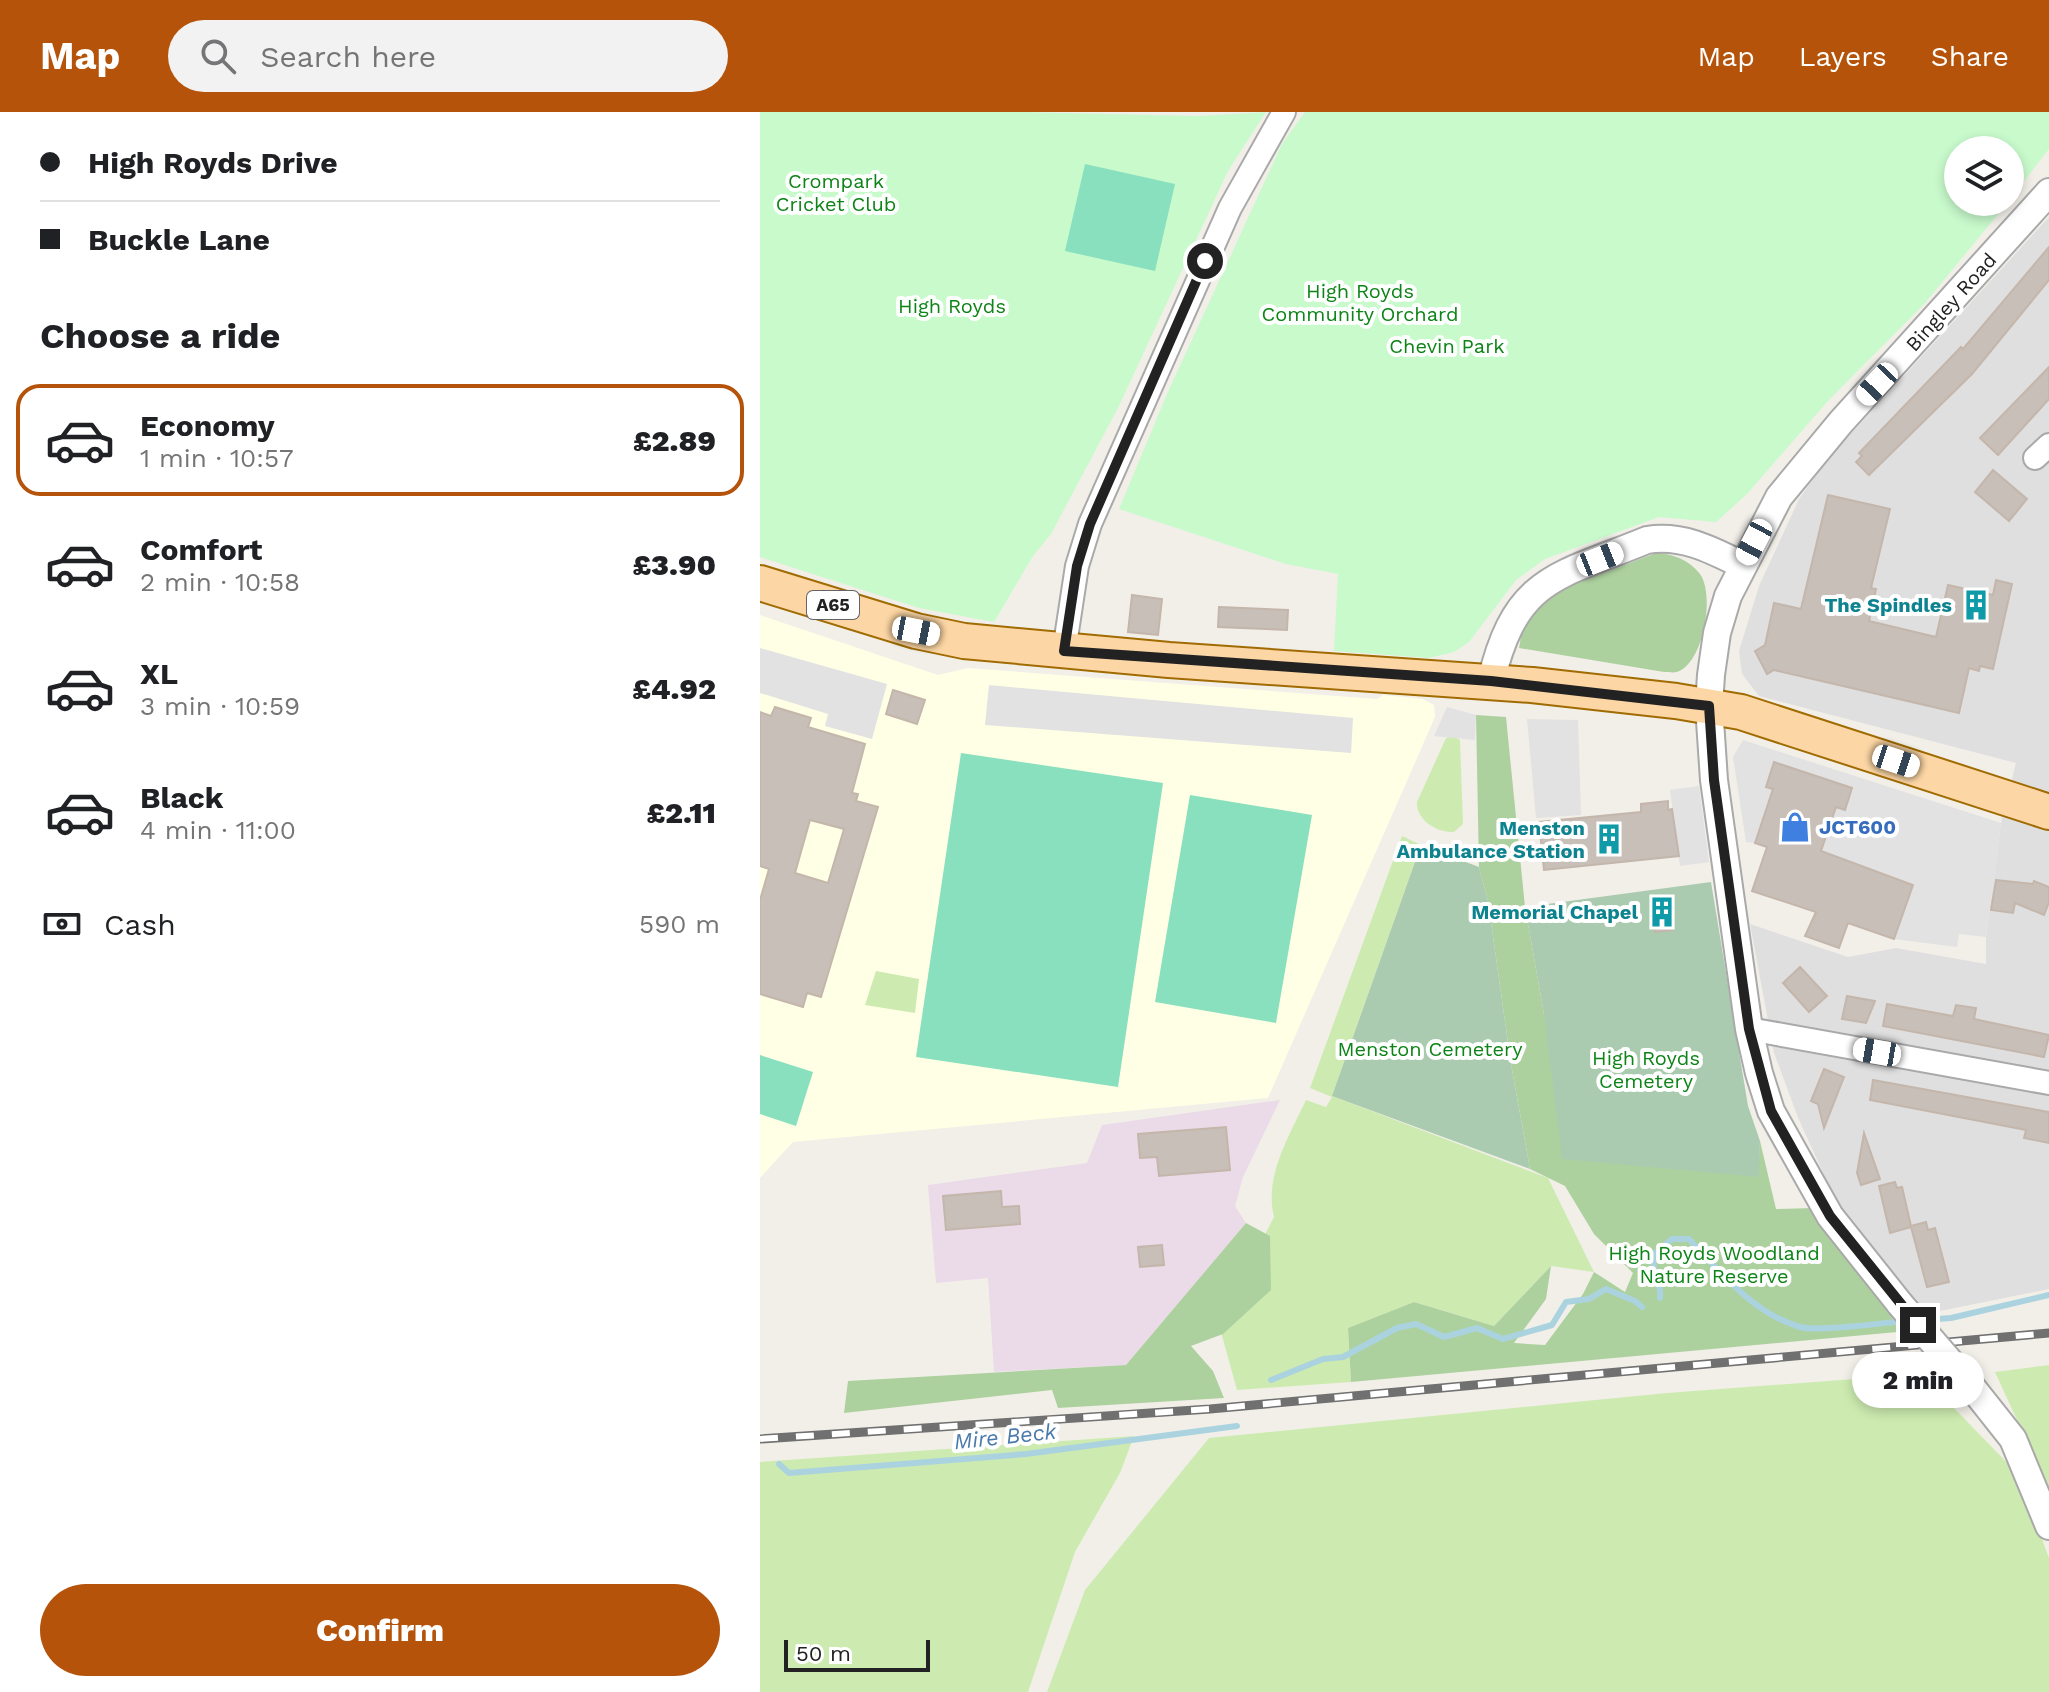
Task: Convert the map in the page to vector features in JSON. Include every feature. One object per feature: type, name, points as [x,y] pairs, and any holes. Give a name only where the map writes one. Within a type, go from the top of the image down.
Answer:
[{"type":"main road","name":"A65","points":[[760,583],[916,631],[964,641],[1064,651],[1491,681],[1709,706],[1759,716],[2049,812]]},
{"type":"street","points":[[1064,651],[1077,566],[1090,524],[1230,208],[1255,158],[1284,112]]},
{"type":"street","name":"Bingley Road","points":[[2049,192],[1794,476],[1779,497],[1742,565],[1717,633],[1709,706],[1714,780],[1749,1029],[1759,1073],[1778,1124],[1830,1216],[2013,1439],[2049,1526]]},
{"type":"street","points":[[1491,681],[1500,643],[1517,609],[1552,578],[1647,540],[1664,537],[1699,545],[1742,565]]},
{"type":"street","points":[[1749,1029],[2049,1083]]},
{"type":"shaded area","points":[[2049,217],[2049,1289],[1925,1314],[1842,1214],[1799,1120],[1774,1053],[1750,924],[1848,957],[1896,948],[1986,964],[1986,937],[2001,823],[2016,763],[1759,696],[1742,674],[1739,651],[1759,586],[1799,499],[1826,461]]},
{"type":"shaded area","points":[[760,615],[938,675],[968,668],[1377,699],[1383,695],[1423,699],[1434,705],[1435,717],[1268,1098],[793,1142],[760,1178]]},
{"type":"shaded area","points":[[760,648],[887,684],[872,739],[825,726],[828,714],[760,693]]},
{"type":"shaded area","points":[[989,685],[1353,718],[1351,753],[985,725]]},
{"type":"shaded area","points":[[1447,707],[1476,715],[1475,740],[1434,736]]},
{"type":"shaded area","points":[[1527,719],[1578,720],[1581,815],[1536,818]]},
{"type":"shaded area","points":[[1743,740],[2001,823],[1986,937],[1959,934],[1957,947],[1894,939],[1913,885],[1821,851],[1836,807],[1845,810],[1852,788],[1775,763],[1766,786],[1773,789],[1755,843],[1746,842],[1733,757]]},
{"type":"shaded area","points":[[1699,786],[1709,862],[1680,866],[1670,790]]},
{"type":"shaded area","points":[[1280,1100],[1243,1177],[1235,1206],[1246,1223],[1126,1365],[994,1372],[988,1278],[936,1283],[928,1185],[1087,1163],[1102,1125]]},
{"type":"green space","name":"High Royds","points":[[760,112],[1199,116],[1266,112],[1228,171],[1119,406],[1051,534],[1033,556],[994,622],[919,608],[760,557]]},
{"type":"green space","name":"Chevin Park","points":[[1305,112],[2049,112],[2049,149],[2024,181],[2024,136],[1944,136],[1944,216],[1996,216],[1925,303],[1827,402],[1747,494],[1716,522],[1659,517],[1545,559],[1516,580],[1469,642],[1454,652],[1429,658],[1334,651],[1338,574],[1286,564],[1119,509],[1167,394],[1282,144]]},
{"type":"green space","points":[[1085,164],[1175,184],[1155,271],[1065,251]]},
{"type":"green space","points":[[1656,553],[1685,561],[1700,574],[1704,584],[1707,597],[1704,628],[1694,656],[1686,666],[1677,672],[1664,672],[1519,648],[1523,624],[1548,594]]},
{"type":"green space","name":"High Royds Woodland Nature Reserve","points":[[1476,715],[1506,717],[1525,907],[1544,1014],[1758,1177],[1760,1141],[1776,1209],[1814,1208],[1908,1331],[1351,1382],[1348,1328],[1414,1302],[1494,1326],[1551,1266],[1546,1299],[1514,1343],[1545,1345],[1583,1294],[1594,1272],[1625,1292],[1633,1273],[1594,1234],[1565,1186],[1530,1169],[1511,1064],[1488,901],[1479,867]]},
{"type":"green space","points":[[1454,736],[1460,740],[1463,824],[1454,832],[1441,830],[1424,820],[1417,802],[1446,738]]},
{"type":"green space","points":[[961,753],[1163,783],[1118,1087],[916,1057]]},
{"type":"green space","points":[[1190,795],[1312,815],[1276,1023],[1155,1002]]},
{"type":"green space","points":[[1402,836],[1421,845],[1332,1096],[1548,1178],[1594,1272],[1551,1266],[1494,1326],[1414,1302],[1348,1328],[1351,1382],[1237,1390],[1219,1325],[1274,1217],[1272,1187],[1275,1172],[1306,1100],[1326,1107],[1332,1097],[1310,1088]]},
{"type":"green space","name":"Menston Cemetery","points":[[1421,845],[1479,867],[1488,901],[1511,1064],[1530,1169],[1332,1096]]},
{"type":"green space","name":"High Royds Cemetery","points":[[1711,882],[1748,1106],[1760,1141],[1759,1177],[1562,1159],[1544,1014],[1525,907]]},
{"type":"green space","points":[[876,971],[919,979],[915,1013],[865,1005]]},
{"type":"green space","points":[[760,1055],[813,1072],[796,1126],[760,1114]]},
{"type":"green space","points":[[1246,1223],[1270,1236],[1271,1290],[1223,1334],[1191,1346],[1213,1371],[1224,1398],[1058,1408],[1052,1390],[844,1413],[848,1381],[1126,1365]]},
{"type":"green space","points":[[2049,1365],[2049,1490],[1995,1372]]},
{"type":"green space","points":[[1921,1374],[2017,1473],[2049,1558],[2049,1692],[1047,1692],[1085,1590],[1209,1438],[1667,1393]]},
{"type":"green space","points":[[1134,1436],[1120,1473],[1075,1552],[1028,1692],[760,1692],[760,1462]]},
{"type":"building","points":[[2049,247],[2049,280],[1972,374],[1869,475],[1856,462],[1862,456],[1859,453],[1961,347],[1963,349]]},
{"type":"building","points":[[2049,367],[2049,399],[1998,455],[1980,438]]},
{"type":"building","points":[[1993,470],[2027,499],[2009,521],[1975,492]]},
{"type":"building","name":"The Spindles","points":[[1828,495],[1890,509],[1871,588],[1876,589],[1869,621],[1936,637],[1948,585],[1993,595],[1996,580],[2012,584],[1993,669],[1980,666],[1979,671],[1969,668],[1959,713],[1774,670],[1767,674],[1755,651],[1765,645],[1774,603],[1801,609]]},
{"type":"building","points":[[1132,595],[1162,599],[1158,635],[1128,632]]},
{"type":"building","points":[[1219,607],[1288,610],[1287,630],[1218,627]]},
{"type":"building","points":[[893,690],[925,700],[917,724],[886,714]]},
{"type":"building","points":[[775,707],[811,718],[808,727],[865,744],[852,793],[858,794],[856,801],[878,807],[821,997],[807,993],[803,1007],[760,994],[760,900],[769,869],[760,866],[760,712],[771,716]],"holes":[[[810,820],[844,829],[828,883],[795,873]]]},
{"type":"building","points":[[1774,762],[1852,788],[1845,810],[1836,807],[1821,851],[1913,885],[1894,939],[1848,923],[1839,948],[1805,936],[1816,912],[1752,891],[1767,847],[1755,843],[1773,789],[1766,787]]},
{"type":"building","name":"Menston Ambulance Station","points":[[1668,801],[1679,856],[1544,870],[1539,822],[1641,812],[1641,804]]},
{"type":"building","points":[[1996,880],[2033,884],[2034,881],[2049,887],[2049,902],[2044,915],[2015,903],[2013,913],[1991,910]]},
{"type":"building","name":"Memorial Chapel","points":[[1669,901],[1673,930],[1655,932],[1652,904]]},
{"type":"building","points":[[1800,967],[1827,996],[1809,1012],[1783,983]]},
{"type":"building","points":[[1847,996],[1875,1001],[1866,1023],[1842,1019]]},
{"type":"building","points":[[1887,1004],[1953,1016],[1956,1005],[1976,1008],[1974,1019],[2049,1035],[2044,1057],[1883,1026]]},
{"type":"building","points":[[1824,1069],[1844,1077],[1824,1128],[1818,1104],[1811,1101]]},
{"type":"building","points":[[1873,1080],[2049,1112],[2049,1143],[2024,1138],[2026,1130],[1870,1100]]},
{"type":"building","points":[[1226,1127],[1230,1170],[1159,1176],[1157,1157],[1140,1158],[1138,1134]]},
{"type":"building","points":[[1864,1133],[1880,1179],[1861,1185],[1857,1173]]},
{"type":"building","points":[[1895,1182],[1897,1188],[1902,1187],[1911,1226],[1926,1222],[1928,1230],[1935,1228],[1949,1282],[1927,1287],[1911,1227],[1890,1233],[1879,1186]]},
{"type":"building","points":[[1001,1191],[1002,1207],[1019,1206],[1020,1224],[946,1230],[943,1196]]},
{"type":"building","points":[[1162,1245],[1164,1265],[1140,1267],[1138,1247]]},
{"type":"waterway","name":"Mire Beck","points":[[1660,1298],[1653,1255],[1672,1239],[1689,1239],[1739,1290],[1783,1321],[1809,1328],[1905,1321]]},
{"type":"waterway","name":"Mire Beck","points":[[1271,1380],[1323,1359],[1343,1357],[1397,1328],[1416,1324],[1444,1337],[1477,1328],[1503,1339],[1552,1325],[1566,1302],[1589,1299],[1606,1289],[1642,1307]]},
{"type":"waterway","name":"Mire Beck","points":[[1924,1320],[1951,1318],[2049,1295]]},
{"type":"waterway","name":"Mire Beck","points":[[779,1464],[789,1473],[1026,1454],[1237,1426]]},
{"type":"railway","points":[[760,1439],[1210,1409],[2049,1333]]},
{"type":"place","name":"The Spindles","points":[[1976,605]]},
{"type":"place","name":"JCT600","points":[[1795,827]]},
{"type":"place","name":"Menston Ambulance Station","points":[[1609,839]]},
{"type":"place","name":"Memorial Chapel","points":[[1662,912]]},
{"type":"route","points":[[1205,261],[1090,524],[1077,566],[1064,651],[1491,681],[1709,706],[1714,780],[1749,1029],[1771,1111],[1830,1216],[1918,1325]]},
{"type":"park label","name":"Crompark Cricket Club","points":[[836,192]]},
{"type":"park label","name":"High Royds Community Orchard","points":[[1360,302]]}]
